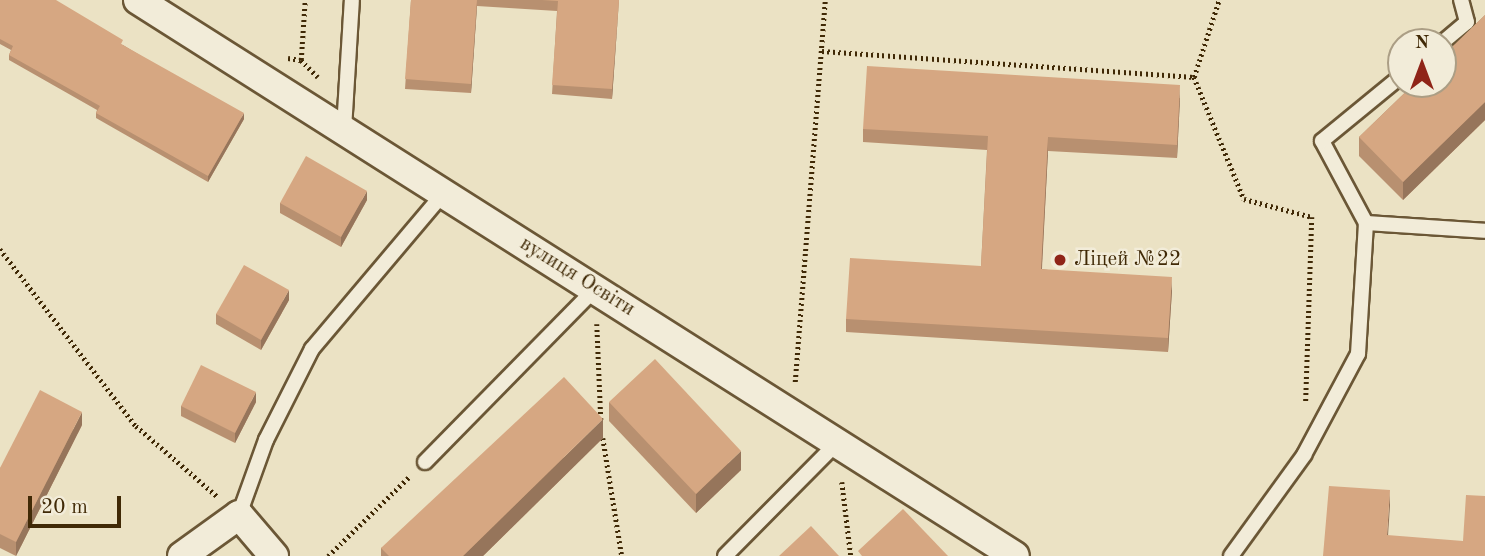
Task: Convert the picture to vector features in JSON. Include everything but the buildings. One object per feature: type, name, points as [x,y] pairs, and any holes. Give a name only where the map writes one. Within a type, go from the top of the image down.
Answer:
[{"type":"street","name":"вулиця Освіти","points":[[138,0],[1015,556]]},
{"type":"street","points":[[182,556],[239,515],[274,556]]},
{"type":"lane","points":[[344,129],[352,0]]},
{"type":"lane","points":[[1457,30],[1467,22],[1461,0]]},
{"type":"lane","points":[[1231,556],[1304,455],[1357,354],[1366,223],[1322,141],[1387,88]]},
{"type":"lane","points":[[239,515],[266,440],[312,349],[444,192]]},
{"type":"lane","points":[[1366,223],[1485,231]]},
{"type":"lane","points":[[425,462],[595,289]]},
{"type":"lane","points":[[725,556],[837,443]]},
{"type":"path","points":[[287,58],[302,60],[305,0]]},
{"type":"path","points":[[793,415],[825,0]]},
{"type":"path","points":[[1219,0],[1194,77],[1244,199],[1312,217],[1304,455]]},
{"type":"path","points":[[822,51],[1194,77]]},
{"type":"path","points":[[0,249],[135,426],[239,515]]},
{"type":"path","points":[[595,289],[602,428]]},
{"type":"path","points":[[603,438],[622,556]]},
{"type":"path","points":[[837,443],[850,556]]},
{"type":"path","points":[[328,556],[425,462]]},
{"type":"place","name":"Ліцей №22","points":[[1060,260]]}]
